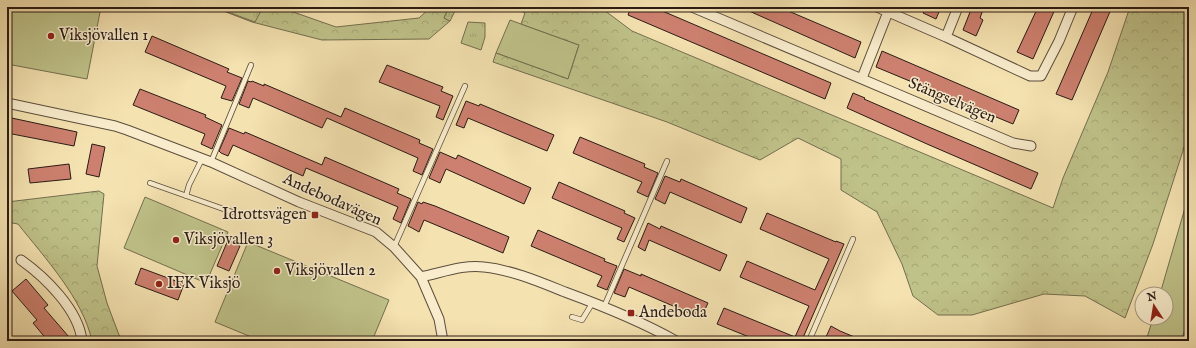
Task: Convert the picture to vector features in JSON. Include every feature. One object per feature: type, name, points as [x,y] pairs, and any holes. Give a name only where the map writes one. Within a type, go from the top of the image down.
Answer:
[{"type":"street","name":"Stängselvägen","points":[[692,7],[1013,143],[1032,146]]},
{"type":"street","points":[[877,7],[1030,76],[1041,76],[1060,41],[1073,7]]},
{"type":"street","points":[[946,37],[958,7]]},
{"type":"street","points":[[862,78],[888,12]]},
{"type":"street","name":"Andebodavägen","points":[[7,103],[115,126],[207,160],[299,202],[376,232],[394,247],[422,277]]},
{"type":"street","points":[[21,260],[35,270],[68,305],[78,321],[82,332],[82,341]]},
{"type":"street","points":[[443,341],[439,319],[422,277],[466,267],[484,267],[540,282],[593,302],[657,330],[676,341]]},
{"type":"lane","points":[[186,196],[189,185],[207,160],[252,65]]},
{"type":"lane","points":[[394,247],[465,86]]},
{"type":"lane","points":[[604,307],[667,161]]},
{"type":"lane","points":[[150,183],[232,212]]},
{"type":"lane","points":[[809,341],[853,239]]},
{"type":"lane","points":[[572,317],[582,320],[593,302]]},
{"type":"green space","name":"Viksjövallen 1","points":[[7,7],[101,7],[87,79],[7,64]]},
{"type":"green space","points":[[213,7],[279,7],[336,27],[419,18],[431,7],[449,7],[444,18],[450,21],[429,39],[322,40],[252,22]]},
{"type":"green space","points":[[214,7],[263,7],[255,22]]},
{"type":"green space","points":[[449,7],[457,7],[450,21],[444,18]]},
{"type":"green space","points":[[514,7],[600,7],[632,31],[1053,208],[1063,178],[1108,72],[1130,7],[1189,7],[1189,132],[1153,244],[1137,286],[1134,286],[1134,294],[1125,318],[1085,296],[1044,294],[972,315],[938,315],[913,296],[902,264],[877,212],[841,190],[841,159],[798,138],[760,160],[667,122],[493,62],[496,53],[568,79],[579,45],[521,24],[525,13]]},
{"type":"green space","points":[[510,20],[579,45],[568,79],[496,53]]},
{"type":"green space","points":[[468,22],[485,23],[485,37],[481,50],[461,43]]},
{"type":"green space","points":[[99,191],[104,194],[97,266],[107,303],[119,335],[126,341],[92,341],[80,310],[72,294],[62,280],[18,224],[7,222],[7,202]]},
{"type":"green space","points":[[1189,194],[1189,341],[1146,341],[1151,326],[1174,326],[1174,286],[1162,286]]},
{"type":"green space","name":"Viksjövallen 3","points":[[145,197],[228,232],[206,283],[124,248]]},
{"type":"green space","name":"Viksjövallen 2","points":[[248,242],[389,300],[372,341],[261,341],[215,322]]},
{"type":"water","points":[[1186,326],[1189,326],[1189,341],[1181,341]]},
{"type":"building","points":[[631,7],[653,7],[831,83],[825,99],[628,15]]},
{"type":"building","points":[[740,7],[779,7],[861,42],[855,58]]},
{"type":"building","points":[[926,7],[941,7],[936,19],[923,13]]},
{"type":"building","points":[[972,7],[984,7],[980,18],[983,20],[976,36],[963,30]]},
{"type":"building","points":[[1038,7],[1056,7],[1033,59],[1017,52]]},
{"type":"building","points":[[1094,7],[1112,7],[1072,100],[1056,94]]},
{"type":"building","points":[[152,36],[229,69],[227,72],[242,78],[232,101],[221,98],[226,86],[145,52]]},
{"type":"building","points":[[882,51],[1019,110],[1013,124],[876,67]]},
{"type":"building","points":[[387,65],[443,87],[441,91],[453,96],[443,120],[436,117],[440,106],[379,82]]},
{"type":"building","points":[[248,81],[264,86],[264,84],[341,117],[345,108],[420,140],[419,143],[433,149],[422,175],[413,171],[418,158],[327,118],[322,128],[253,98],[249,108],[239,104]]},
{"type":"building","points":[[140,89],[206,115],[205,117],[222,125],[212,149],[201,144],[205,134],[133,105]]},
{"type":"building","points":[[853,93],[1038,173],[1031,189],[847,108]]},
{"type":"building","points":[[466,101],[479,106],[480,104],[554,135],[547,151],[468,118],[464,128],[456,125]]},
{"type":"building","points":[[7,117],[77,132],[74,146],[7,133]]},
{"type":"building","points":[[229,128],[244,134],[245,132],[322,165],[325,157],[399,189],[397,193],[411,199],[401,223],[393,219],[398,207],[306,168],[303,176],[233,145],[228,156],[221,153],[219,151]]},
{"type":"building","points":[[580,137],[645,164],[644,167],[658,173],[648,197],[637,192],[642,182],[573,153]]},
{"type":"building","points":[[92,144],[105,147],[99,177],[86,174]]},
{"type":"building","points":[[440,152],[456,159],[458,155],[531,188],[524,204],[446,169],[440,183],[429,178]]},
{"type":"building","points":[[69,164],[71,179],[30,183],[28,169]]},
{"type":"building","points":[[665,176],[680,182],[681,179],[747,208],[741,223],[670,192],[665,204],[655,199]]},
{"type":"building","points":[[559,182],[625,211],[624,213],[635,218],[624,242],[617,239],[622,228],[552,198]]},
{"type":"building","points":[[418,202],[435,206],[509,237],[503,253],[424,220],[419,232],[408,226]]},
{"type":"building","points":[[767,213],[844,244],[802,340],[803,341],[759,341],[717,324],[724,308],[795,337],[809,306],[740,277],[747,261],[815,290],[829,259],[760,229]]},
{"type":"building","points":[[648,223],[660,229],[661,226],[727,255],[720,271],[649,240],[645,251],[638,247]]},
{"type":"building","points":[[538,230],[605,259],[604,261],[617,266],[607,290],[597,286],[602,276],[531,246]]},
{"type":"building","points":[[228,240],[240,246],[229,271],[217,266]]},
{"type":"building","name":"IFK Viksjö","points":[[141,268],[184,284],[178,300],[135,284]]},
{"type":"building","points":[[624,269],[641,276],[641,274],[708,303],[701,318],[629,287],[625,297],[614,293]]},
{"type":"building","points":[[26,279],[48,305],[44,308],[69,337],[65,341],[48,341],[33,323],[37,320],[12,291]]},
{"type":"building","points":[[831,326],[840,331],[864,341],[824,341]]},
{"type":"place","name":"Viksjövallen 1","points":[[51,36]]},
{"type":"place","name":"Idrottsvägen","points":[[315,215]]},
{"type":"place","name":"Viksjövallen 3","points":[[176,240]]},
{"type":"place","name":"Viksjövallen 2","points":[[277,271]]},
{"type":"place","name":"IFK Viksjö","points":[[159,284]]},
{"type":"place","name":"Andeboda","points":[[631,313]]}]
